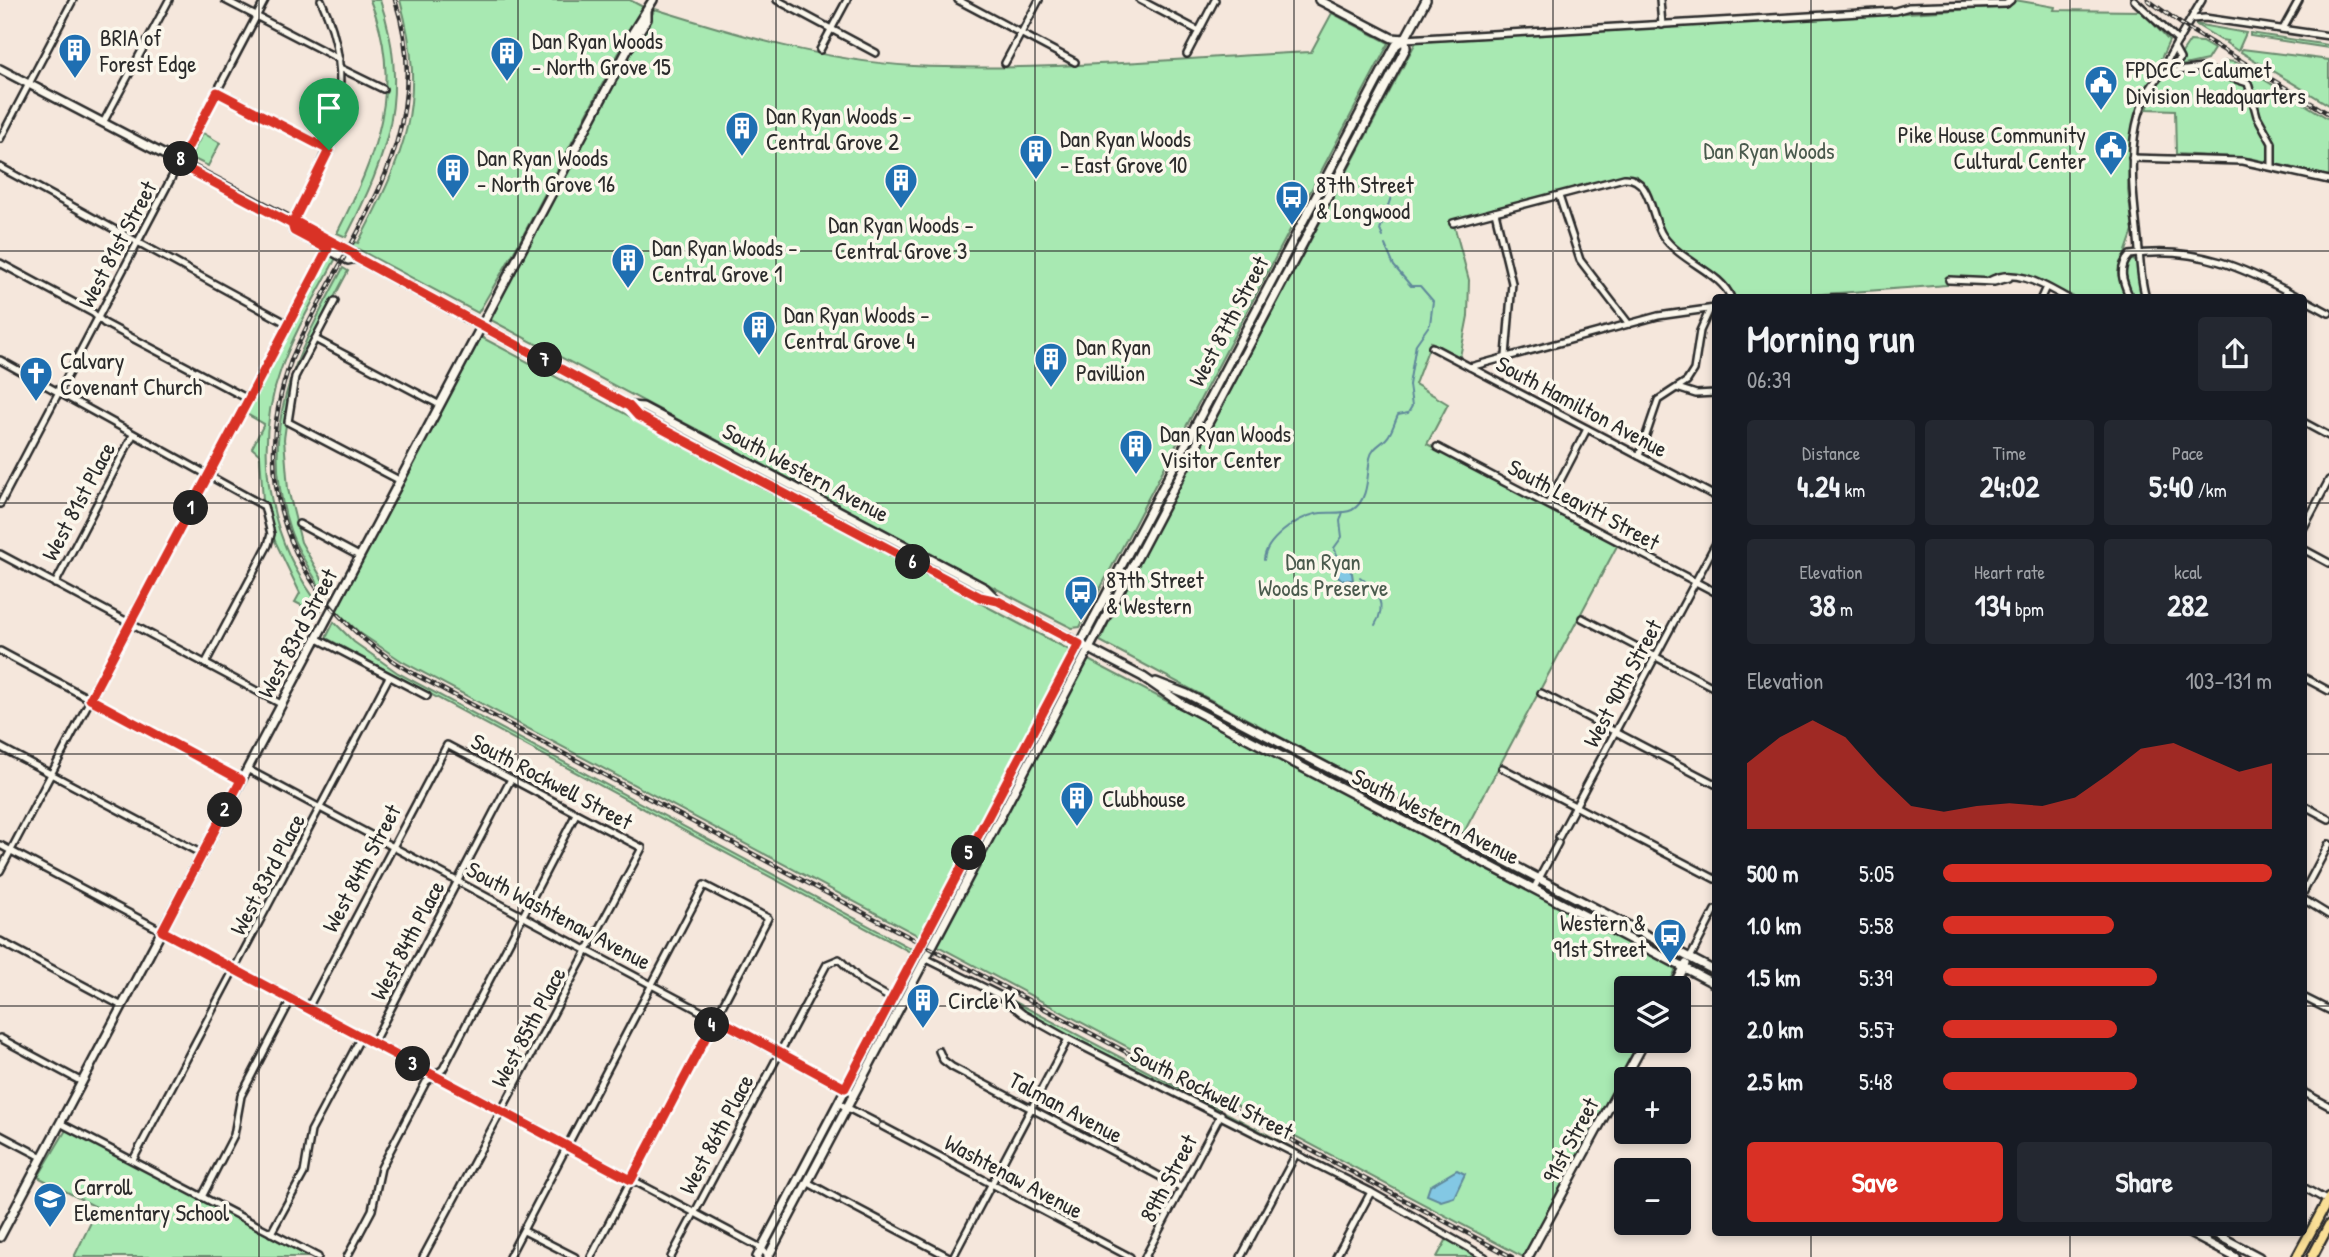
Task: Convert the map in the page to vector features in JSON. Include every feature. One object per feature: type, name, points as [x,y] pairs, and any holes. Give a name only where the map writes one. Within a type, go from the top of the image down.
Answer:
[{"type":"main road","name":"West 83rd Street","points":[[1,1234],[629,47],[628,40],[653,0]]},
{"type":"main road","points":[[1319,0],[1392,38],[1405,39]]},
{"type":"main road","name":"West 87th Street","points":[[757,1257],[1396,45],[1405,39],[1426,0]]},
{"type":"main road","name":"West 87th Street","points":[[768,1257],[1406,48],[1405,39]]},
{"type":"main road","name":"South Western Avenue","points":[[0,69],[292,224],[294,231],[357,258],[629,406],[643,407],[985,588],[998,601],[1088,649],[1143,677],[1186,694],[1712,969]]},
{"type":"main road","name":"South Western Avenue","points":[[1143,677],[1182,704],[1712,982]]},
{"type":"main road","points":[[1680,976],[1690,958]]},
{"type":"main road","points":[[873,1035],[882,1040]]},
{"type":"main road","name":"91st Street","points":[[1528,1257],[1638,1053]]},
{"type":"main road","points":[[2297,1257],[2329,1200]]},
{"type":"main road","points":[[2312,1257],[2329,1225]]},
{"type":"main road","points":[[2195,1236],[2235,1257]]},
{"type":"main road","points":[[2220,1236],[2259,1257]]},
{"type":"street","points":[[0,139],[73,0]]},
{"type":"street","points":[[103,123],[169,0]]},
{"type":"street","points":[[225,0],[339,59]]},
{"type":"street","name":"West 81st Street","points":[[0,504],[265,0]]},
{"type":"street","points":[[292,224],[329,150],[338,114],[339,59],[331,24],[321,0]]},
{"type":"street","points":[[777,0],[876,53]]},
{"type":"street","points":[[820,50],[847,0]]},
{"type":"street","points":[[958,0],[1075,62]]},
{"type":"street","points":[[1005,63],[1039,0]]},
{"type":"street","points":[[1140,0],[1199,31]]},
{"type":"street","points":[[1187,54],[1215,0]]},
{"type":"street","points":[[1660,0],[1662,25]]},
{"type":"street","points":[[2134,0],[2178,41]]},
{"type":"street","points":[[2174,47],[2179,55],[2178,62],[2174,65],[2165,62],[2202,0]]},
{"type":"street","points":[[2283,29],[2299,0]]},
{"type":"street","points":[[1405,39],[1662,25],[2010,1]]},
{"type":"street","points":[[2192,19],[2205,18],[2329,36]]},
{"type":"street","points":[[340,68],[383,89]]},
{"type":"street","points":[[2145,294],[2132,158],[2137,129],[2151,88],[2162,73],[2169,70],[2202,68],[2238,78],[2251,86],[2257,116],[2272,143],[2272,165]]},
{"type":"street","points":[[217,92],[329,150]]},
{"type":"street","points":[[2132,158],[2211,158],[2272,165],[2329,180]]},
{"type":"street","points":[[0,167],[288,324]]},
{"type":"street","points":[[1453,223],[1623,178],[1634,178],[1643,184],[1662,236],[1682,257],[1720,281],[1728,294]]},
{"type":"street","points":[[1559,196],[1580,260],[1629,324]]},
{"type":"street","points":[[1495,212],[1512,283],[1506,356]]},
{"type":"street","points":[[0,871],[330,245]]},
{"type":"street","points":[[2129,294],[2122,270],[2127,257],[2140,253],[2178,254],[2237,265],[2294,294]]},
{"type":"street","points":[[0,263],[248,399]]},
{"type":"street","points":[[1949,280],[1989,281],[2011,277],[2032,279],[2059,294]]},
{"type":"street","points":[[2043,294],[2046,287]]},
{"type":"street","points":[[335,301],[295,377],[288,422],[399,480]]},
{"type":"street","points":[[2307,301],[2329,313]]},
{"type":"street","points":[[1470,367],[1658,316],[1712,309]]},
{"type":"street","points":[[1639,456],[1655,405],[1662,396],[1677,388],[1694,369],[1700,331],[1712,309]]},
{"type":"street","points":[[315,339],[438,404]]},
{"type":"street","name":"South Hamilton Avenue","points":[[1432,347],[1712,494]]},
{"type":"street","points":[[0,360],[262,504],[271,537],[205,664]]},
{"type":"street","points":[[1677,388],[1696,394],[1712,393]]},
{"type":"street","points":[[2307,424],[2329,436]]},
{"type":"street","points":[[1548,504],[1587,429]]},
{"type":"street","name":"West 81st Place","points":[[55,583],[133,435]]},
{"type":"street","name":"South Leavitt Street","points":[[1437,447],[1712,591]]},
{"type":"street","points":[[2307,521],[2329,480]]},
{"type":"street","points":[[299,524],[359,556]]},
{"type":"street","name":"West 90th Street","points":[[1534,888],[1712,551]]},
{"type":"street","points":[[2307,551],[2329,563]]},
{"type":"street","points":[[0,554],[281,704]]},
{"type":"street","points":[[1582,618],[1712,686]]},
{"type":"street","points":[[316,638],[427,696]]},
{"type":"street","points":[[0,651],[241,780]]},
{"type":"street","name":"West 83rd Place","points":[[133,1160],[389,677]]},
{"type":"street","points":[[2307,679],[2329,691]]},
{"type":"street","points":[[1541,693],[1712,782]]},
{"type":"street","name":"South Rockwell Street","points":[[447,745],[642,848]]},
{"type":"street","name":"West 84th Street","points":[[308,1008],[447,745]]},
{"type":"street","points":[[0,747],[202,854]]},
{"type":"street","points":[[1502,768],[1712,877]]},
{"type":"street","name":"South Washtenaw Avenue","points":[[247,769],[854,1093]]},
{"type":"street","name":"West 84th Place","points":[[373,1043],[511,779]]},
{"type":"street","points":[[2307,807],[2329,819]]},
{"type":"street","points":[[347,1257],[372,1210],[381,1168],[426,1082],[443,1069],[576,814]]},
{"type":"street","points":[[2307,885],[2329,844]]},
{"type":"street","points":[[0,845],[761,1248],[768,1257]]},
{"type":"street","name":"West 85th Place","points":[[423,1257],[642,848]]},
{"type":"street","points":[[509,1257],[704,884],[768,918],[591,1257]]},
{"type":"street","points":[[2307,904],[2329,915]]},
{"type":"street","points":[[1690,958],[1712,916]]},
{"type":"street","points":[[0,942],[122,1006]]},
{"type":"street","name":"West 86th Place","points":[[671,1257],[822,971],[836,958],[862,982],[892,999]]},
{"type":"street","name":"South Rockwell Street","points":[[925,958],[999,995],[1023,1014],[1068,1039],[1371,1192],[1485,1257]]},
{"type":"street","points":[[2307,999],[2329,1010]]},
{"type":"street","points":[[202,1197],[234,1135],[241,1096],[291,1000]]},
{"type":"street","points":[[271,1233],[304,1172],[311,1132],[361,1037]]},
{"type":"street","points":[[0,1038],[82,1082]]},
{"type":"street","points":[[807,1182],[951,1257],[1068,1039]]},
{"type":"street","name":"Talman Avenue","points":[[939,1051],[943,1060],[952,1067],[1182,1188]]},
{"type":"street","points":[[2307,1094],[2329,1106]]},
{"type":"street","name":"Washtenaw Avenue","points":[[838,1103],[1130,1257]]},
{"type":"street","name":"89th Street","points":[[1145,1257],[1221,1114]]},
{"type":"street","points":[[60,1123],[318,1257]]},
{"type":"street","points":[[0,1135],[42,1157]]},
{"type":"street","points":[[1241,1257],[1296,1154]]},
{"type":"street","points":[[2307,1189],[2329,1200]]},
{"type":"street","points":[[1336,1257],[1371,1192]]},
{"type":"street","points":[[524,1231],[575,1257]]},
{"type":"green space","points":[[370,0],[380,0],[389,33],[394,64],[394,94],[383,150],[346,237],[337,233],[374,148],[385,91],[385,62],[380,31]]},
{"type":"green space","points":[[400,0],[630,0],[643,7],[518,245],[478,313],[352,246],[355,242],[358,243],[388,182],[407,126],[412,69]]},
{"type":"green space","name":"Dan Ryan Woods","points":[[2015,0],[2055,7],[2054,10],[2142,11],[2169,41],[2141,103],[2131,139],[2128,190],[2133,231],[2118,274],[2125,294],[2068,294],[2027,275],[2002,274],[1985,279],[1948,278],[1947,285],[1828,294],[1733,294],[1721,279],[1669,238],[1661,227],[1644,185],[1634,175],[1453,221],[1469,280],[1468,316],[1460,357],[1431,342],[1415,384],[1448,404],[1427,444],[1598,533],[1617,546],[1463,834],[1100,641],[1118,602],[1416,42],[2009,7]]},
{"type":"green space","points":[[655,9],[815,53],[913,66],[1061,66],[1311,52],[1332,13],[1389,43],[1080,627],[1072,628],[1025,604],[491,320],[515,269]]},
{"type":"green space","points":[[2195,24],[2246,33],[2238,51],[2226,43],[2227,41]]},
{"type":"green space","points":[[2250,33],[2329,45],[2329,48],[2250,36]]},
{"type":"green space","points":[[2190,41],[2202,42],[2214,49],[2207,60],[2175,67],[2182,62],[2182,53]]},
{"type":"green space","points":[[2242,49],[2329,60],[2329,105],[2241,52]]},
{"type":"green space","points":[[2225,61],[2235,62],[2329,119],[2329,176],[2250,158],[2176,154],[2175,110],[2147,109],[2159,82],[2169,72],[2216,76]]},
{"type":"green space","points":[[1368,105],[1303,233],[1301,232]]},
{"type":"green space","points":[[203,133],[220,143],[208,166],[190,157]]},
{"type":"green space","points":[[329,255],[336,258],[281,369],[272,400],[267,462],[270,494],[278,524],[289,554],[322,608],[318,614],[295,602],[300,593],[275,541],[263,500],[260,455],[252,448],[264,424],[245,413]]},
{"type":"green space","points":[[2131,259],[2137,262],[2142,294],[2131,294],[2125,271]]},
{"type":"green space","points":[[343,268],[348,271],[293,375],[284,439],[288,489],[301,542],[330,593],[326,599],[290,530],[281,493],[277,458],[279,425],[286,394],[297,363],[310,332]]},
{"type":"green space","points":[[1269,292],[1263,310],[1155,508]]},
{"type":"green space","points":[[481,337],[1014,621],[1673,966],[1675,971],[1673,976],[1614,976],[1614,1053],[1633,1053],[1625,1067],[1614,1067],[1614,1088],[1523,1257],[403,662],[360,633],[336,611]]},
{"type":"green space","points":[[641,410],[983,592],[640,412]]},
{"type":"green space","points":[[334,622],[354,642],[398,673],[912,949],[910,952],[326,638]]},
{"type":"green space","points":[[1002,995],[1331,1168],[1069,1037],[1023,1012]]},
{"type":"green space","points":[[66,1130],[310,1257],[74,1257],[98,1208],[38,1177]]},
{"type":"green space","points":[[1448,1237],[1479,1257],[1437,1257]]},
{"type":"water","points":[[1337,562],[1344,564],[1352,573],[1353,580],[1342,580],[1333,571]]},
{"type":"water","points":[[1457,1170],[1465,1174],[1454,1197],[1441,1201],[1427,1195],[1430,1186]]},
{"type":"waterway","points":[[1383,237],[1380,230],[1391,197]]},
{"type":"waterway","points":[[1264,560],[1276,538],[1300,520],[1319,513],[1348,511],[1358,506],[1364,494],[1371,454],[1389,435],[1398,415],[1408,413],[1412,406],[1409,385],[1416,344],[1430,324],[1433,301],[1420,286],[1411,286],[1394,266],[1385,245]]},
{"type":"waterway","points":[[1338,557],[1334,548],[1342,537],[1340,521],[1343,512]]},
{"type":"waterway","points":[[1360,577],[1379,598],[1381,610],[1375,625]]},
{"type":"railway","points":[[395,0],[406,51],[406,98],[396,143],[360,229],[292,358],[278,407],[274,454],[278,499],[291,541],[312,580],[340,616],[374,648],[416,675],[1512,1257]]},
{"type":"railway","points":[[2148,0],[2187,28],[2329,114]]},
{"type":"place","name":"BRIA of Forest Edge","points":[[75,80]]},
{"type":"place","name":"Dan Ryan Woods - North Grove 15","points":[[507,83]]},
{"type":"place","name":"FPDCC - Calumet Division Headquarters","points":[[2101,112]]},
{"type":"place","name":"Dan Ryan Woods - Central Grove 2","points":[[742,158]]},
{"type":"place","name":"Pike House Community Cultural Center","points":[[2111,177]]},
{"type":"place","name":"Dan Ryan Woods - East Grove 10","points":[[1036,181]]},
{"type":"place","name":"Dan Ryan Woods - North Grove 16","points":[[453,200]]},
{"type":"place","name":"Dan Ryan Woods - Central Grove 3","points":[[901,210]]},
{"type":"place","name":"87th Street & Longwood","points":[[1292,227]]},
{"type":"place","name":"Dan Ryan Woods - Central Grove 1","points":[[628,290]]},
{"type":"place","name":"Dan Ryan Woods - Central Grove 4","points":[[759,357]]},
{"type":"place","name":"Dan Ryan Pavillion","points":[[1051,389]]},
{"type":"place","name":"Calvary Covenant Church","points":[[36,403]]},
{"type":"place","name":"Dan Ryan Woods Visitor Center","points":[[1136,476]]},
{"type":"place","name":"87th Street & Western","points":[[1081,622]]},
{"type":"place","name":"Clubhouse","points":[[1077,828]]},
{"type":"place","name":"Western & 91st Street","points":[[1670,965]]},
{"type":"place","name":"Circle K","points":[[923,1030]]},
{"type":"place","name":"Carroll Elementary School","points":[[50,1229]]},
{"type":"route","points":[[329,150],[217,92],[179,164],[292,224],[298,223],[353,253],[357,258],[629,406],[638,416],[980,597],[998,601],[1079,644],[845,1088],[716,1018],[631,1180],[162,931],[241,780],[90,699],[328,249],[294,231],[292,224],[329,150]]},
{"type":"park label","name":"Dan Ryan Woods Preserve","points":[[1323,574]]}]
